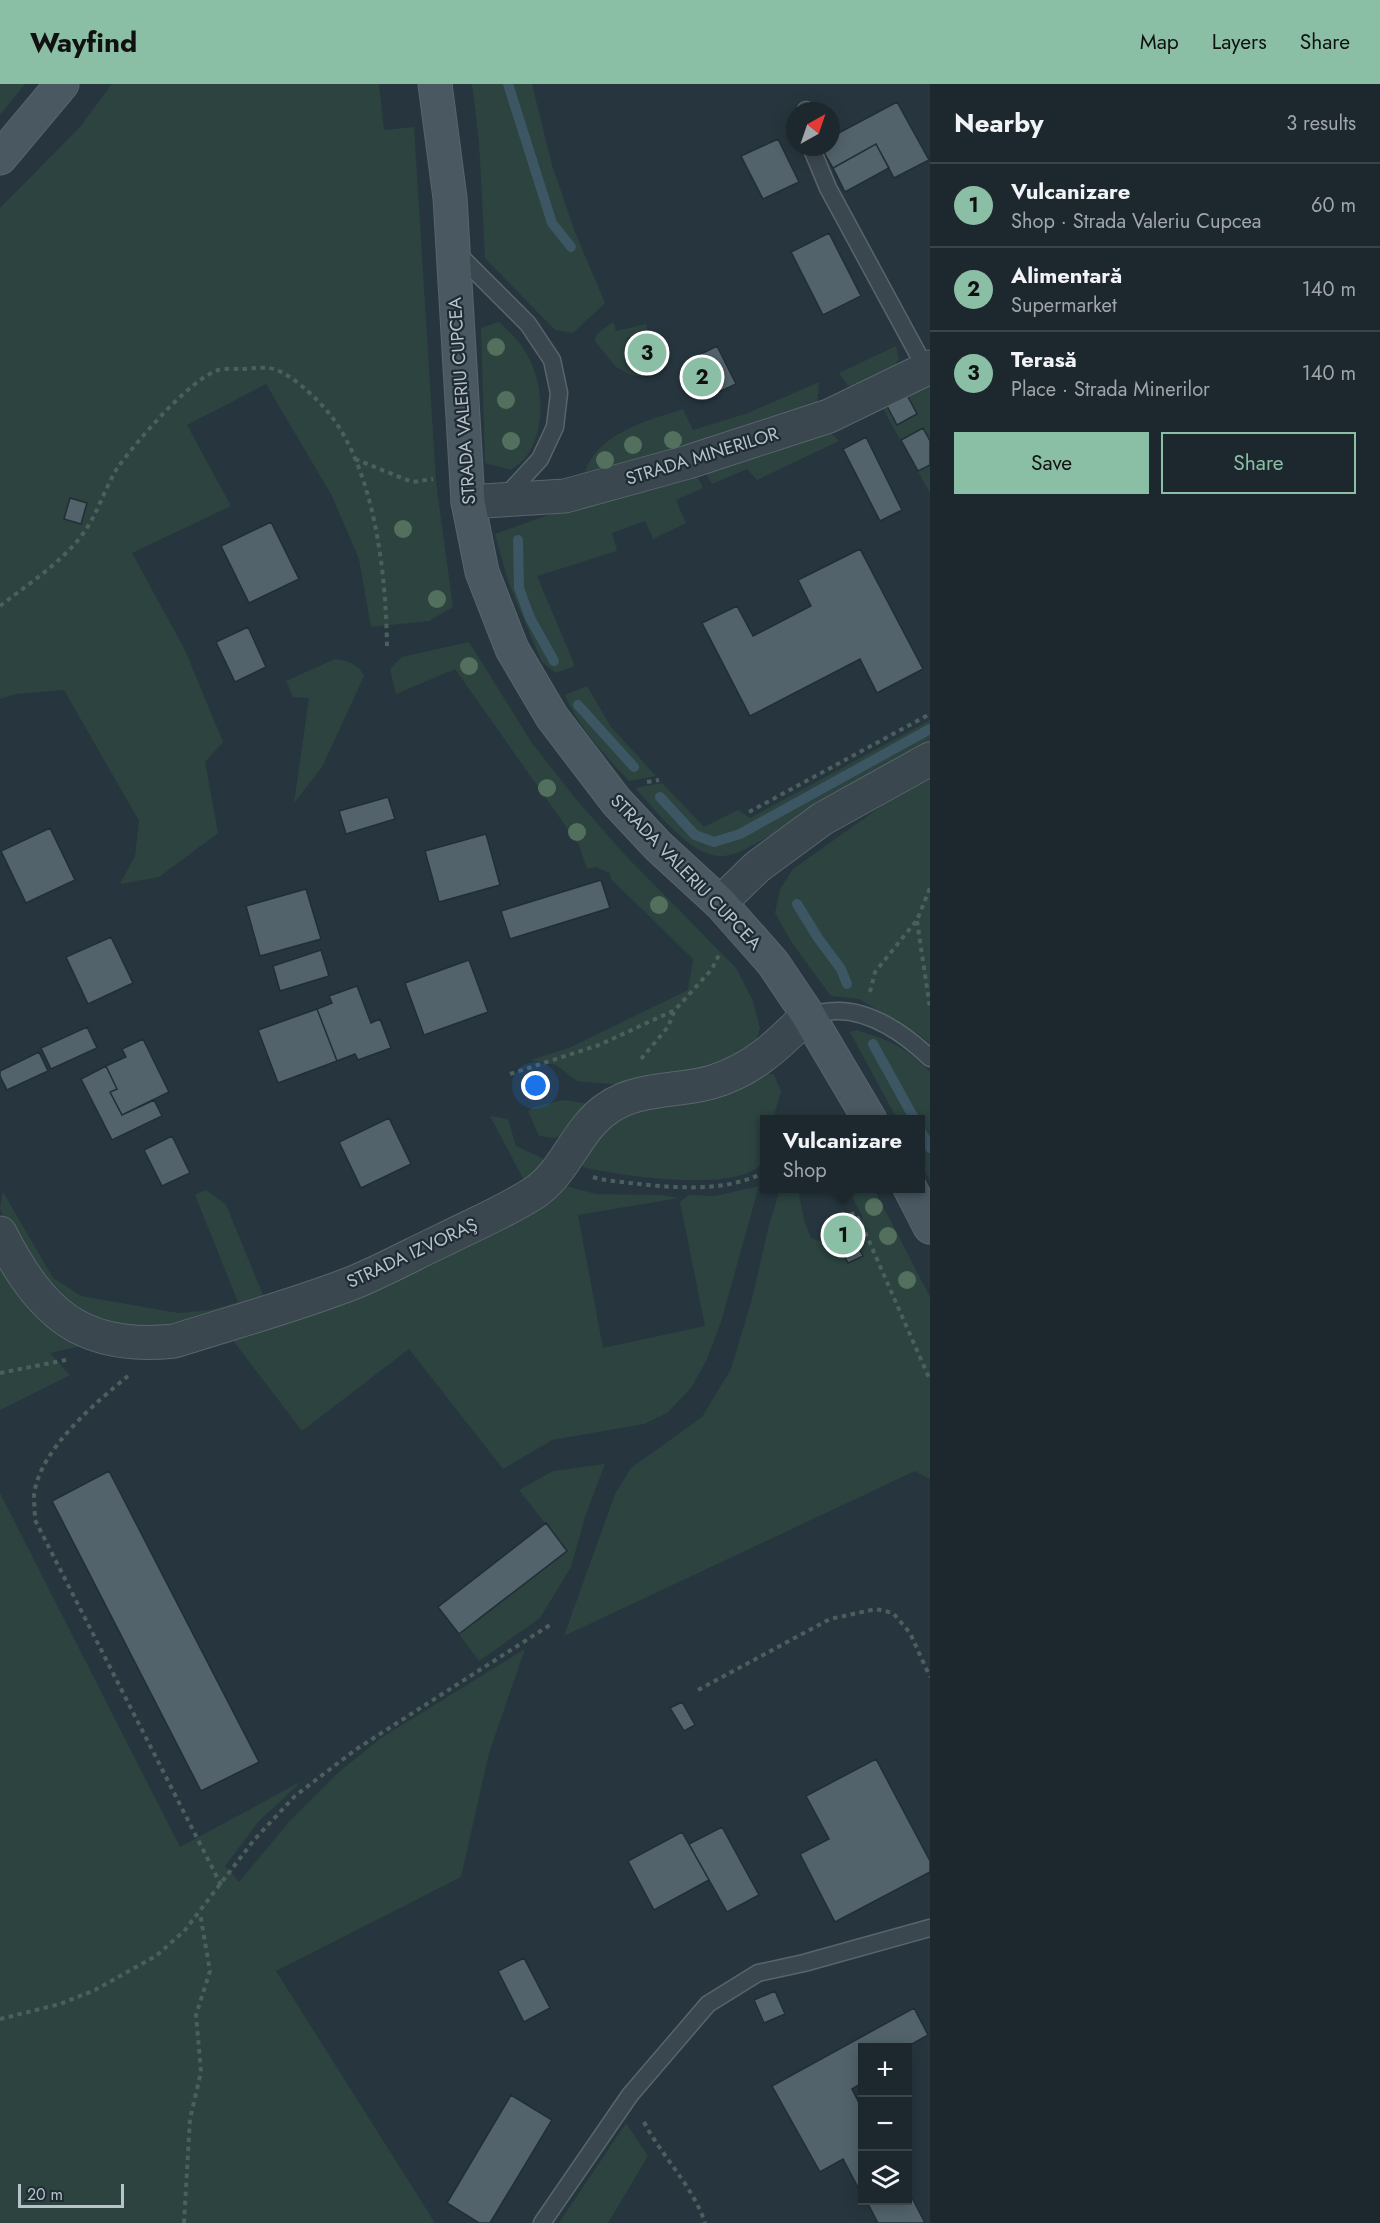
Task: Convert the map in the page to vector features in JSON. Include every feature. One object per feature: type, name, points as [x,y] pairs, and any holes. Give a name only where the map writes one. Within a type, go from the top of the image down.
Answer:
[{"type":"main road","points":[[0,158],[62,84]]},
{"type":"main road","name":"STRADA VALERIU CUPCEA","points":[[435,84],[450,198],[466,489],[482,572],[496,612],[512,649],[552,717],[616,801],[658,846],[728,912],[773,963],[808,1015],[868,1115]]},
{"type":"main road","points":[[913,1193],[930,1227]]},
{"type":"street","name":"STRADA MINERILOR","points":[[466,489],[504,498],[565,496],[688,462],[829,416],[928,368]]},
{"type":"street","points":[[728,912],[757,867],[822,819],[930,759]]},
{"type":"street","name":"STRADA IZVORAŞ","points":[[0,1233],[29,1284],[50,1309],[75,1327],[104,1337],[144,1344],[174,1341],[355,1282],[503,1211],[536,1192],[561,1167],[583,1132],[606,1109],[628,1096],[711,1082],[735,1073],[755,1063],[775,1048],[808,1015]]},
{"type":"lane","name":"STRADA MINERILOR","points":[[816,156],[828,188],[928,368]]},
{"type":"lane","name":"STRADA VALERIU CUPCEA","points":[[452,249],[528,324],[552,360],[559,393],[555,427],[540,459],[504,498]]},
{"type":"lane","points":[[808,1015],[837,1011],[864,1015],[910,1041],[930,1058]]},
{"type":"lane","points":[[542,2223],[630,2095],[708,2004],[758,1973],[804,1963],[930,1928]]},
{"type":"path","points":[[0,606],[58,560],[82,536],[96,514],[118,468],[159,418],[191,387],[219,369],[271,368],[303,386],[329,411],[355,459],[370,505],[382,560],[387,609],[387,647]]},
{"type":"path","points":[[355,459],[412,482],[466,489]]},
{"type":"path","points":[[749,812],[930,714]]},
{"type":"path","points":[[864,1015],[875,972],[917,920],[930,888]]},
{"type":"path","points":[[639,1060],[668,1028],[675,1010],[712,969],[728,912]]},
{"type":"path","points":[[917,920],[930,1008]]},
{"type":"path","points":[[510,1074],[599,1045],[675,1010]]},
{"type":"path","points":[[561,1167],[599,1179],[662,1186],[716,1187],[750,1180],[760,1175]]},
{"type":"path","points":[[833,1220],[855,1213],[930,1380]]},
{"type":"path","points":[[174,1341],[99,1399],[62,1439],[44,1466],[34,1494],[35,1520],[221,1885]]},
{"type":"path","points":[[698,1690],[830,1620],[876,1609],[893,1613],[910,1633],[930,1677]]},
{"type":"path","points":[[0,2019],[60,2004],[95,1990],[156,1956],[185,1930],[254,1839],[295,1796],[355,1750],[553,1623]]},
{"type":"path","points":[[184,2223],[190,2119],[201,2072],[196,2015],[210,1971],[200,1912]]},
{"type":"path","points":[[630,2095],[655,2143],[700,2206],[705,2223]]},
{"type":"green space","points":[[0,84],[25,84],[0,115]]},
{"type":"green space","points":[[112,84],[379,84],[384,130],[414,127],[436,482],[453,607],[429,621],[371,627],[359,559],[332,496],[266,384],[187,425],[231,506],[132,553],[184,648],[223,742],[205,762],[218,833],[159,877],[120,884],[135,856],[139,821],[64,690],[16,694],[0,699],[0,208],[80,127]]},
{"type":"green space","points":[[472,84],[532,84],[552,165],[575,232],[605,303],[573,333],[555,330],[485,258],[479,141]]},
{"type":"green space","points":[[499,322],[519,342],[528,357],[538,384],[540,399],[540,414],[534,442],[522,461],[511,470],[485,463],[481,328]]},
{"type":"green space","points":[[613,322],[616,331],[646,324],[648,330],[628,339],[645,377],[630,375],[616,367],[594,340],[598,333]]},
{"type":"green space","points":[[896,346],[899,359],[892,370],[851,390],[839,373]]},
{"type":"green space","points":[[930,380],[930,493],[882,404]]},
{"type":"green space","points":[[819,382],[817,407],[707,444],[585,472],[601,447],[626,430],[640,424],[683,409],[693,430],[748,413]]},
{"type":"green space","points":[[829,431],[839,441],[757,480],[747,469],[712,484],[703,468]]},
{"type":"green space","points":[[694,470],[703,488],[676,500],[686,523],[653,539],[645,521],[612,533],[617,551],[537,576],[575,666],[556,673],[542,662],[509,584],[495,534],[562,510]]},
{"type":"green space","points":[[469,642],[532,743],[575,798],[625,855],[736,968],[753,1001],[760,1028],[752,1053],[730,1065],[632,1086],[577,1081],[556,1065],[531,1060],[569,1048],[688,990],[693,959],[611,879],[610,873],[596,867],[587,869],[579,845],[455,669],[396,694],[390,669],[402,657]]},
{"type":"green space","points":[[335,659],[356,666],[364,676],[322,767],[294,803],[309,698],[293,697],[286,681]]},
{"type":"green space","points":[[587,686],[611,727],[656,776],[629,781],[593,741],[565,695]]},
{"type":"green space","points":[[930,720],[930,750],[738,853],[719,856],[696,848],[673,830],[635,788],[662,783],[704,827],[738,810],[750,818]]},
{"type":"green space","points":[[930,776],[930,1044],[921,1036],[859,999],[831,996],[792,943],[775,913],[780,889],[793,869],[886,803]]},
{"type":"green space","points":[[857,1030],[897,1045],[930,1072],[930,1180],[925,1171],[925,1115],[895,1115],[850,1032]]},
{"type":"green space","points":[[766,1073],[774,1075],[781,1091],[774,1115],[760,1115],[760,1164],[751,1171],[731,1177],[678,1180],[649,1178],[583,1167],[580,1155],[606,1118]]},
{"type":"green space","points":[[564,1100],[597,1105],[566,1134],[554,1138],[539,1136],[528,1111],[533,1107]]},
{"type":"green space","points":[[490,1116],[508,1119],[516,1146],[546,1160],[526,1184]]},
{"type":"green space","points":[[559,1184],[596,1194],[661,1195],[679,1198],[578,1215],[603,1348],[705,1326],[680,1202],[689,1195],[715,1196],[759,1186],[721,1322],[706,1361],[691,1388],[667,1413],[644,1424],[552,1440],[503,1469],[409,1349],[302,1431],[228,1334],[354,1301],[541,1209]]},
{"type":"green space","points":[[206,1190],[226,1205],[263,1295],[259,1305],[168,1328],[99,1326],[67,1310],[13,1244],[0,1208],[3,1192],[53,1278],[81,1296],[178,1313],[211,1310],[238,1302],[195,1195]]},
{"type":"green space","points":[[779,1193],[799,1193],[804,1220],[811,1238],[840,1247],[849,1263],[863,1256],[847,1226],[863,1218],[850,1193],[876,1193],[930,1297],[930,1479],[915,1471],[564,1636],[615,1494],[631,1468],[702,1417],[731,1369],[752,1299]]},
{"type":"green space","points":[[0,1258],[85,1345],[50,1353],[70,1375],[0,1410]]},
{"type":"green space","points":[[605,1464],[585,1517],[571,1567],[540,1618],[479,1661],[459,1634],[567,1551],[519,1490],[553,1471]]},
{"type":"green space","points":[[0,1493],[180,1847],[302,1781],[259,1821],[225,1866],[239,1882],[289,1822],[339,1772],[381,1738],[525,1649],[489,1753],[461,1877],[276,1971],[435,2223],[0,2223]]},
{"type":"green space","points":[[626,2123],[648,2156],[608,2223],[559,2223]]},
{"type":"building","points":[[897,102],[929,160],[894,178],[876,144],[833,168],[826,156],[840,156],[840,132]]},
{"type":"building","points":[[778,139],[799,182],[763,199],[741,156]]},
{"type":"building","points":[[876,144],[889,168],[845,192],[833,168]]},
{"type":"building","points":[[829,233],[861,296],[823,315],[791,252]]},
{"type":"building","points":[[648,330],[665,368],[645,377],[628,339]]},
{"type":"building","points":[[717,346],[736,384],[706,398],[687,361]]},
{"type":"building","points":[[907,395],[917,414],[897,425],[887,406]]},
{"type":"building","points":[[923,428],[930,441],[930,465],[918,471],[901,440]]},
{"type":"building","points":[[866,437],[902,510],[880,521],[843,449]]},
{"type":"building","points":[[70,498],[87,503],[81,524],[64,519]]},
{"type":"building","points":[[271,522],[299,579],[249,603],[221,546]]},
{"type":"building","points":[[860,549],[923,669],[877,693],[860,659],[750,716],[702,623],[737,606],[753,636],[811,606],[798,580]]},
{"type":"building","points":[[248,627],[266,667],[235,682],[216,642]]},
{"type":"building","points":[[388,797],[395,819],[346,834],[339,811]]},
{"type":"building","points":[[50,828],[75,880],[26,903],[1,851]]},
{"type":"building","points":[[486,834],[500,885],[439,902],[425,851]]},
{"type":"building","points":[[601,880],[610,908],[510,939],[501,911]]},
{"type":"building","points":[[306,889],[321,939],[260,956],[246,906]]},
{"type":"building","points":[[111,937],[133,983],[88,1004],[66,957]]},
{"type":"building","points":[[321,950],[329,976],[280,991],[273,966]]},
{"type":"building","points":[[469,960],[488,1012],[424,1035],[405,983]]},
{"type":"building","points":[[357,986],[371,1023],[380,1019],[391,1048],[358,1060],[355,1054],[337,1061],[317,1009],[332,1003],[329,996]]},
{"type":"building","points":[[317,1009],[337,1061],[278,1083],[258,1030]]},
{"type":"building","points":[[87,1027],[97,1048],[51,1069],[41,1048]]},
{"type":"building","points":[[143,1039],[169,1092],[122,1115],[110,1092],[117,1089],[106,1066],[126,1057],[122,1049]]},
{"type":"building","points":[[39,1052],[48,1071],[7,1090],[0,1071]]},
{"type":"building","points":[[106,1066],[117,1089],[110,1092],[122,1115],[154,1100],[162,1116],[112,1140],[81,1079]]},
{"type":"building","points":[[389,1118],[411,1164],[361,1188],[339,1142]]},
{"type":"building","points":[[172,1136],[190,1173],[162,1186],[144,1150]]},
{"type":"building","points":[[847,1226],[863,1256],[848,1263],[833,1233]]},
{"type":"building","points":[[109,1471],[259,1762],[201,1791],[52,1501]]},
{"type":"building","points":[[546,1523],[567,1551],[459,1634],[438,1607]]},
{"type":"building","points":[[682,1702],[695,1725],[684,1731],[670,1708]]},
{"type":"building","points":[[876,1759],[930,1861],[930,1872],[835,1922],[800,1854],[829,1839],[806,1796]]},
{"type":"building","points":[[722,1827],[759,1895],[727,1912],[689,1844]]},
{"type":"building","points":[[682,1832],[709,1880],[654,1910],[628,1861]]},
{"type":"building","points":[[524,1958],[550,2008],[524,2022],[498,1971]]},
{"type":"building","points":[[775,1991],[785,2014],[764,2023],[754,2000]]},
{"type":"building","points":[[914,2008],[928,2035],[912,2044],[858,2043],[858,2085],[852,2089],[858,2101],[858,2187],[843,2159],[820,2172],[772,2086]]},
{"type":"building","points":[[511,2095],[552,2120],[490,2223],[479,2223],[447,2203]]},
{"type":"building","points":[[912,2198],[925,2223],[878,2223],[869,2205],[912,2205]]},
{"type":"waterway","points":[[508,84],[552,223],[571,247]]},
{"type":"waterway","points":[[518,540],[519,588],[530,618],[554,661]]},
{"type":"waterway","points":[[578,705],[634,767]]},
{"type":"waterway","points":[[660,797],[695,835],[714,842],[740,834],[930,729]]},
{"type":"waterway","points":[[797,904],[841,969],[847,984]]},
{"type":"waterway","points":[[873,1044],[912,1115]]},
{"type":"waterway","points":[[925,1139],[930,1148]]},
{"type":"place","name":"Terasă","points":[[647,353]]},
{"type":"place","name":"Alimentară","points":[[702,377]]},
{"type":"place","name":"Vulcanizare","points":[[843,1235]]}]
